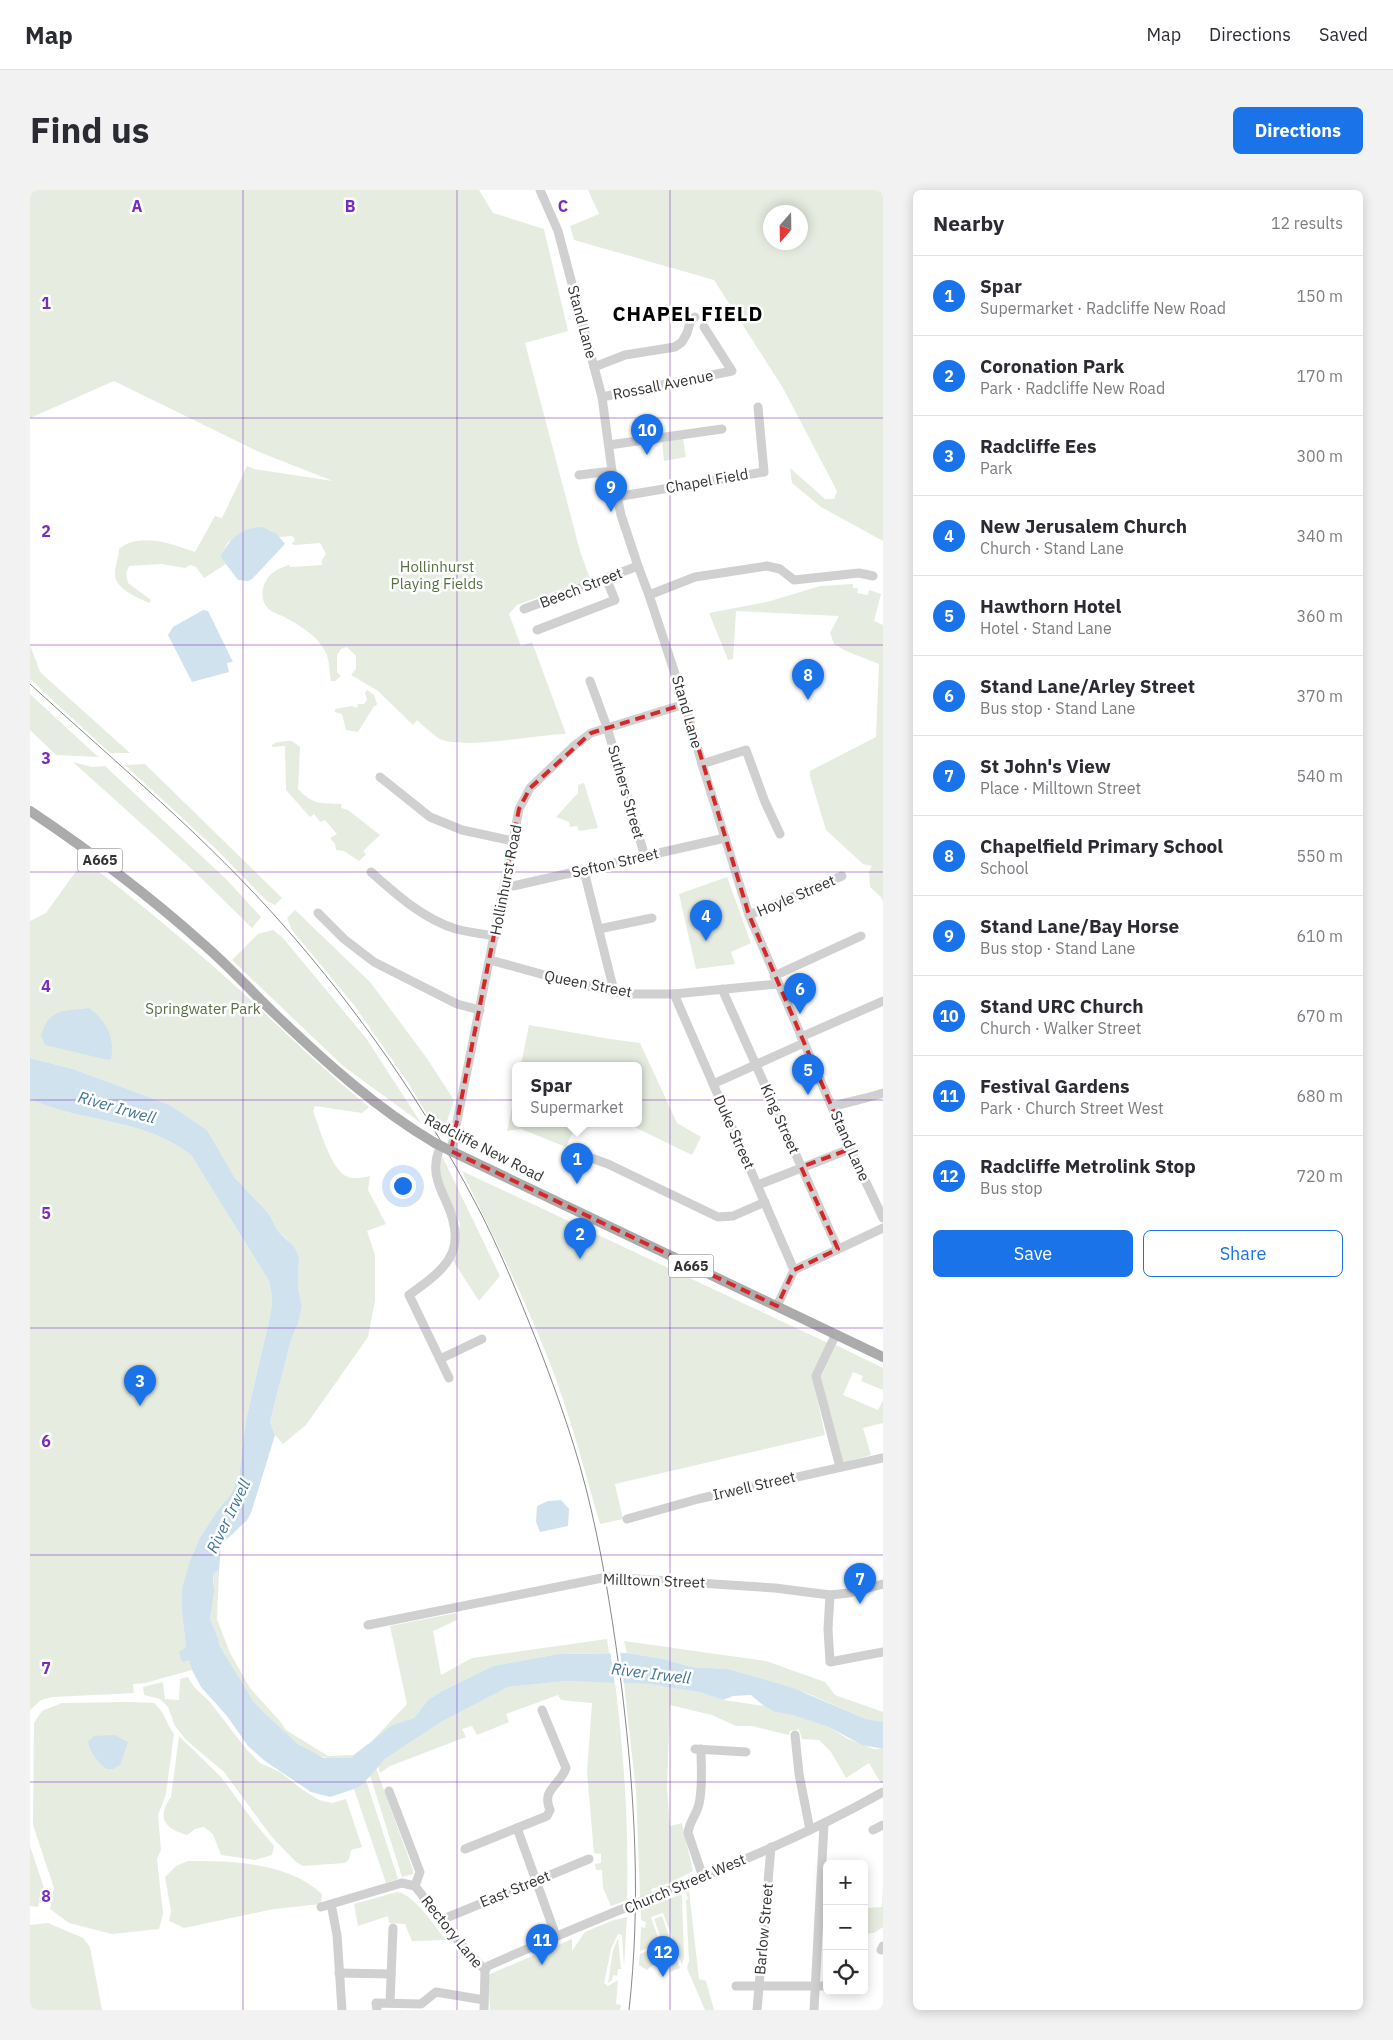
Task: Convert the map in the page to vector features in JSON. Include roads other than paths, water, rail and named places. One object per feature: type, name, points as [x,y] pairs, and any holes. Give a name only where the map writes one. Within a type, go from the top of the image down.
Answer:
[{"type":"main road","name":"Radcliffe New Road","points":[[30,811],[77,843],[203,943],[276,1015],[344,1076],[437,1147],[451,1151],[883,1356]]},
{"type":"street","name":"Stand Lane","points":[[540,190],[558,231],[602,396],[616,497],[685,704],[749,916],[850,1149],[882,1212]]},
{"type":"street","points":[[594,367],[625,355],[675,347],[682,342],[691,319],[695,317]]},
{"type":"street","name":"Rossall Avenue","points":[[602,396],[732,371],[704,327]]},
{"type":"street","name":"Chapel Field","points":[[616,497],[764,472],[758,407]]},
{"type":"street","points":[[609,444],[722,429]]},
{"type":"street","points":[[579,475],[612,471]]},
{"type":"street","name":"Beech Street","points":[[524,609],[638,566]]},
{"type":"street","points":[[650,595],[695,577],[767,566],[780,569],[794,580],[859,573],[873,576]]},
{"type":"street","points":[[537,630],[615,600],[606,578]]},
{"type":"street","name":"Suthers Street","points":[[590,681],[607,727],[645,857]]},
{"type":"street","name":"Hollinhurst Road","points":[[451,1151],[519,809],[530,788],[591,733],[685,704]]},
{"type":"street","points":[[702,764],[746,750],[765,802],[780,834]]},
{"type":"street","points":[[380,777],[430,817],[462,830],[513,841]]},
{"type":"street","name":"Sefton Street","points":[[505,884],[513,886],[725,838]]},
{"type":"street","points":[[584,871],[614,991]]},
{"type":"street","points":[[371,872],[397,895],[436,921],[456,929],[495,936]]},
{"type":"street","name":"Hoyle Street","points":[[749,916],[842,876]]},
{"type":"street","points":[[318,913],[372,965],[457,1004],[480,1010]]},
{"type":"street","points":[[599,929],[652,918]]},
{"type":"street","name":"Queen Street","points":[[490,960],[626,994],[674,994],[722,989],[776,980],[861,936]]},
{"type":"street","name":"King Street","points":[[722,989],[838,1249]]},
{"type":"street","name":"Duke Street","points":[[674,994],[794,1270]]},
{"type":"street","points":[[713,1084],[756,1065],[883,1001]]},
{"type":"street","points":[[832,1107],[850,1100],[883,1093]]},
{"type":"street","points":[[437,1147],[436,1175],[455,1225],[454,1245],[444,1267],[409,1295],[449,1378]]},
{"type":"street","points":[[758,1185],[850,1149]]},
{"type":"street","points":[[583,1155],[608,1164],[718,1216],[732,1216],[765,1202]]},
{"type":"street","points":[[777,1306],[794,1270],[883,1228]]},
{"type":"street","points":[[836,1334],[816,1376],[840,1467]]},
{"type":"street","points":[[440,1359],[482,1339]]},
{"type":"street","name":"Irwell Street","points":[[627,1519],[698,1499],[883,1458]]},
{"type":"street","name":"Milltown Street","points":[[368,1625],[607,1577],[775,1588],[830,1595],[849,1593],[883,1584]]},
{"type":"street","points":[[830,1595],[828,1629],[830,1662],[883,1652]]},
{"type":"street","points":[[465,1848],[547,1816],[550,1810],[547,1796],[563,1776],[566,1768],[542,1710]]},
{"type":"street","points":[[795,1735],[794,1748],[810,1830]]},
{"type":"street","points":[[703,1877],[688,1833],[700,1795],[698,1749],[734,1755],[746,1752]]},
{"type":"street","name":"Rectory Lane","points":[[388,1791],[420,1872],[415,1886]]},
{"type":"street","name":"Church Street West","points":[[485,1970],[488,1966],[556,1936],[703,1877],[824,1824],[883,1792]]},
{"type":"street","points":[[814,2010],[824,1824]]},
{"type":"street","points":[[873,1830],[883,1824]]},
{"type":"street","points":[[517,1828],[556,1936]]},
{"type":"street","name":"Barlow Street","points":[[757,2010],[771,1847]]},
{"type":"street","name":"East Street","points":[[441,1920],[589,1859]]},
{"type":"street","name":"Rectory Lane","points":[[321,1907],[402,1883],[415,1886],[441,1920],[485,1970],[484,2010]]},
{"type":"street","points":[[332,1909],[337,1935],[342,2010]]},
{"type":"street","points":[[390,2003],[393,1928]]},
{"type":"street","points":[[339,1973],[391,1974]]},
{"type":"street","points":[[736,1986],[823,1986]]},
{"type":"street","points":[[377,2007],[390,2003],[421,2004],[432,1994],[442,1992],[484,2000]]},
{"type":"water","points":[[262,527],[277,534],[285,544],[252,579],[248,581],[238,580],[220,556],[237,535],[248,529]]},
{"type":"water","points":[[203,610],[208,611],[233,662],[227,663],[229,672],[192,682],[168,635],[173,627]]},
{"type":"water","points":[[89,1008],[100,1018],[108,1030],[112,1043],[111,1059],[108,1060],[45,1045],[41,1035],[45,1026],[54,1015],[59,1012]]},
{"type":"water","name":"River Irwell","points":[[30,1058],[73,1069],[170,1105],[207,1130],[235,1178],[269,1214],[278,1231],[294,1247],[299,1257],[298,1288],[302,1306],[298,1324],[291,1340],[270,1422],[275,1435],[251,1513],[247,1520],[221,1545],[219,1571],[215,1572],[213,1576],[214,1591],[210,1619],[219,1645],[253,1701],[298,1744],[324,1758],[351,1758],[392,1725],[414,1718],[428,1700],[493,1666],[558,1654],[627,1653],[664,1659],[691,1667],[728,1669],[793,1688],[866,1719],[883,1722],[883,1749],[862,1745],[829,1727],[792,1715],[775,1712],[751,1695],[733,1696],[723,1700],[699,1692],[649,1684],[567,1681],[508,1687],[441,1722],[385,1759],[363,1784],[330,1797],[311,1792],[265,1761],[248,1746],[227,1716],[201,1687],[189,1660],[182,1662],[179,1652],[186,1647],[182,1613],[182,1589],[190,1561],[201,1536],[217,1511],[231,1494],[239,1476],[246,1420],[271,1312],[272,1297],[269,1281],[191,1155],[173,1143],[134,1127],[71,1113],[30,1099]]},
{"type":"water","points":[[561,1500],[569,1509],[568,1526],[540,1532],[536,1522],[537,1506],[548,1501]]},
{"type":"water","points":[[115,1735],[128,1742],[120,1765],[113,1769],[107,1769],[95,1757],[88,1742],[94,1736]]},
{"type":"tram line","points":[[30,684],[224,862],[311,958],[388,1058],[434,1129],[484,1219],[500,1254],[545,1362],[574,1445],[591,1509],[609,1599],[627,1730],[635,1850],[635,1930],[629,2010]]},
{"type":"place","name":"Stand URC Church","points":[[647,455]]},
{"type":"place","name":"Stand Lane/Bay Horse","points":[[611,512]]},
{"type":"place","name":"Chapelfield Primary School","points":[[808,700]]},
{"type":"place","name":"New Jerusalem Church","points":[[706,941]]},
{"type":"place","name":"Stand Lane/Arley Street","points":[[800,1014]]},
{"type":"place","name":"Hawthorn Hotel","points":[[808,1095]]},
{"type":"place","name":"Spar","points":[[577,1184]]},
{"type":"place","name":"Coronation Park","points":[[580,1259]]},
{"type":"place","name":"Radcliffe Ees","points":[[140,1406]]},
{"type":"place","name":"St John's View","points":[[860,1604]]},
{"type":"place","name":"Festival Gardens","points":[[542,1965]]},
{"type":"place","name":"Radcliffe Metrolink Stop","points":[[663,1977]]},
{"type":"district","name":"CHAPEL FIELD","points":[[688,314]]},
{"type":"park label","name":"Hollinhurst Playing Fields","points":[[437,576]]},
{"type":"park label","name":"Springwater Park","points":[[203,1009]]}]
